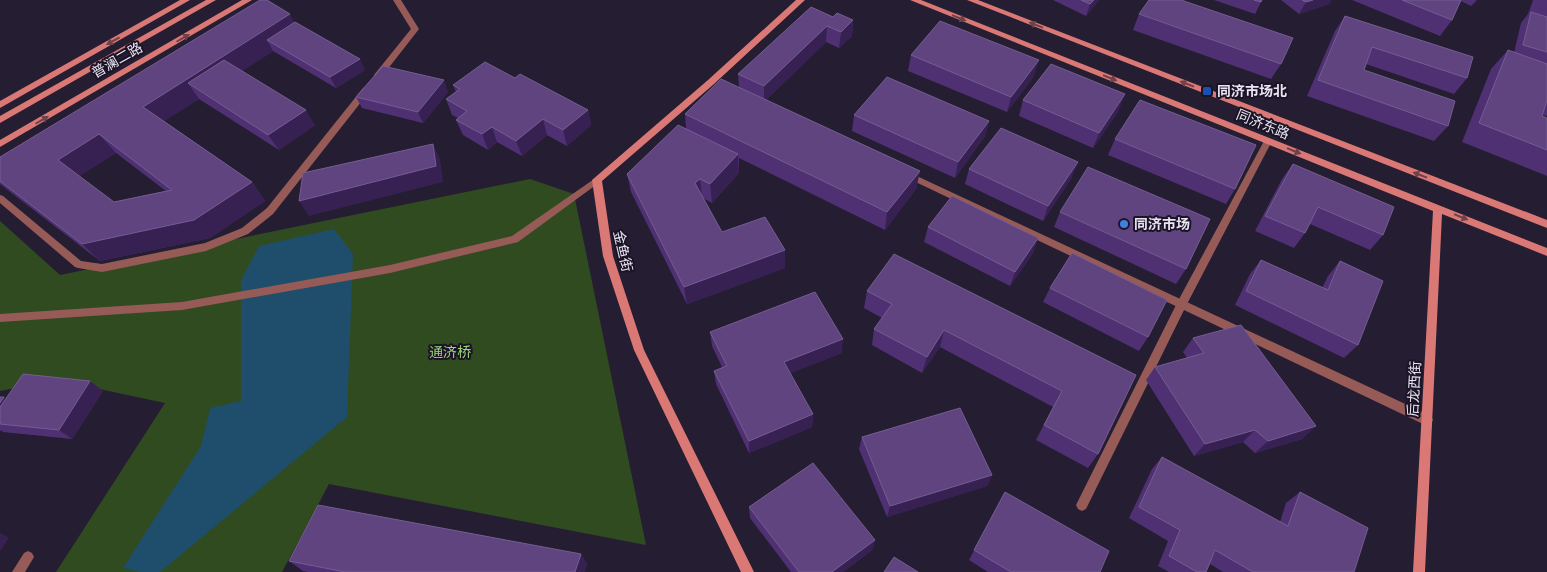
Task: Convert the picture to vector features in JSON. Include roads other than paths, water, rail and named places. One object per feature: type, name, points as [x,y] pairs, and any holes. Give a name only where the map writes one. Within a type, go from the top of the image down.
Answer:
[{"type":"main road","points":[[0,105],[186,0]]},
{"type":"main road","name":"普澜二路","points":[[0,120],[212,0]]},
{"type":"main road","name":"普澜二路","points":[[0,144],[248,0]]},
{"type":"main road","points":[[597,180],[715,84],[801,0]]},
{"type":"main road","name":"同济东路","points":[[914,0],[1547,252]]},
{"type":"main road","name":"同济东路","points":[[971,0],[1547,224]]},
{"type":"main road","name":"金鱼街","points":[[597,180],[608,256],[639,350],[748,572]]},
{"type":"main road","name":"后龙西街","points":[[1419,572],[1438,208]]},
{"type":"street","points":[[0,198],[78,264],[102,268],[206,247],[245,231],[270,211],[415,29],[397,0]]},
{"type":"street","points":[[1082,505],[1182,304],[1268,140]]},
{"type":"street","points":[[898,170],[1427,420]]},
{"type":"street","points":[[0,318],[182,306],[390,269],[515,238],[597,180]]},
{"type":"street","points":[[18,572],[28,557]]},
{"type":"water","points":[[334,229],[353,254],[347,417],[160,572],[141,572],[123,568],[201,446],[210,408],[241,401],[241,280],[259,246]]},
{"type":"place","name":"同济市场北","points":[[1207,91]]},
{"type":"place","name":"同济市场","points":[[1124,224]]},
{"type":"park label","name":"通济桥","points":[[450,352]]}]
